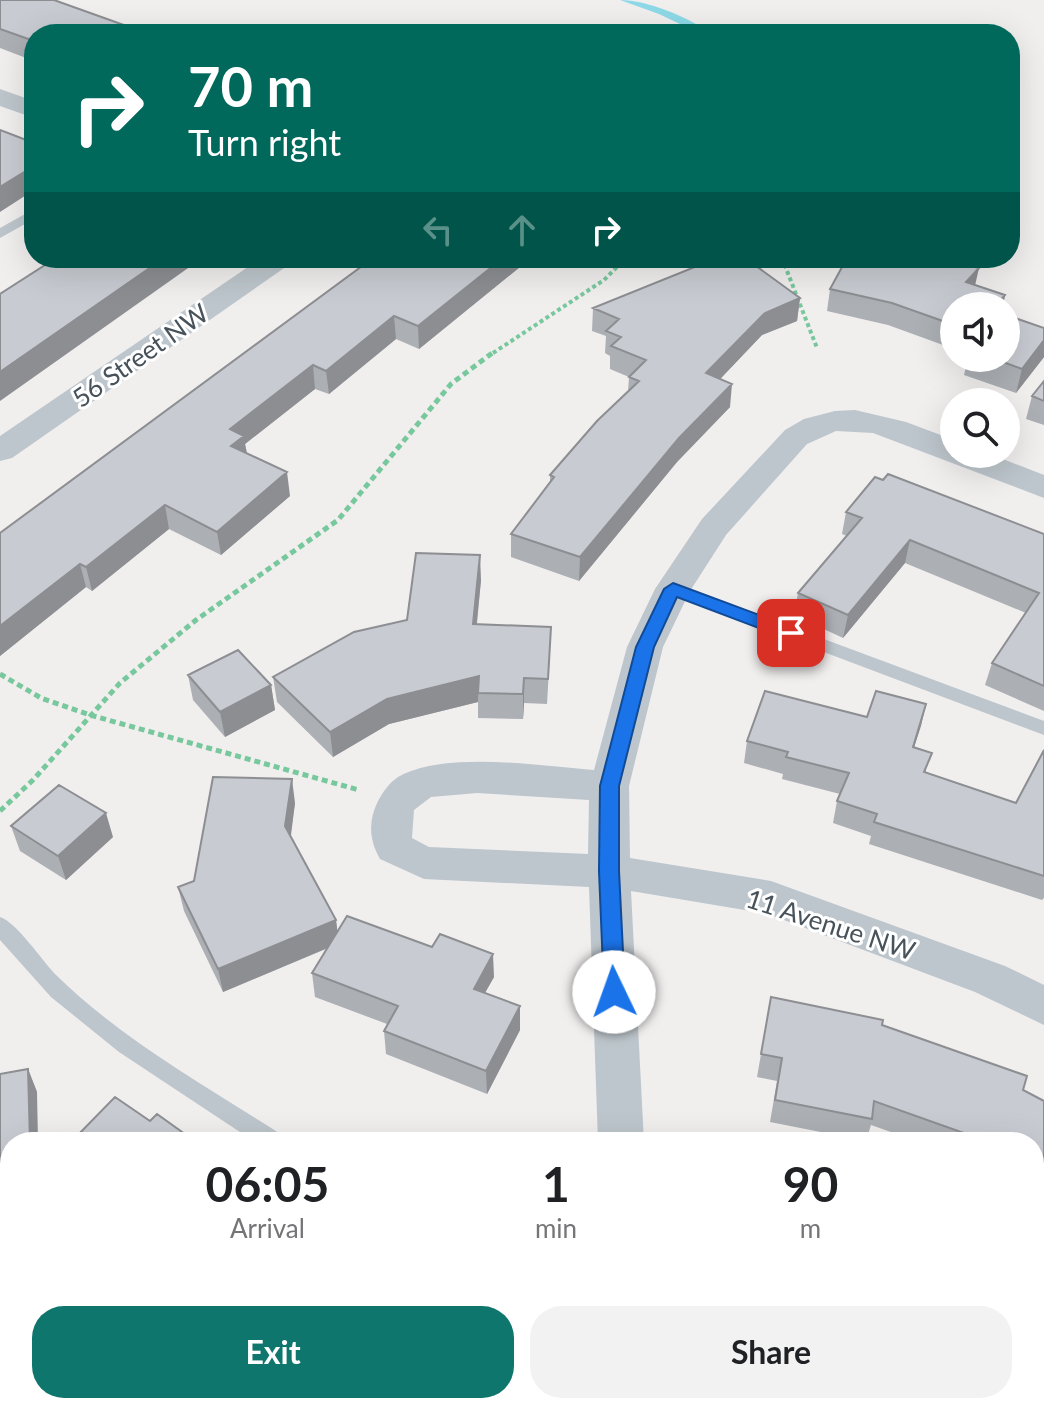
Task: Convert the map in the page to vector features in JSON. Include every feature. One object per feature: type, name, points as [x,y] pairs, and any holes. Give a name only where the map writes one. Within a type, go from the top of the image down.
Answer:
[{"type":"street","points":[[0,97],[24,106]]},
{"type":"street","name":"56 Street NW","points":[[0,451],[265,268]]},
{"type":"street","points":[[621,1132],[609,871],[609,786],[645,647],[673,589],[714,527],[796,437],[820,423],[836,419],[883,424],[940,446]]},
{"type":"street","points":[[996,468],[1044,487]]},
{"type":"street","name":"11 Avenue NW","points":[[609,786],[447,779],[412,788],[396,806],[388,828],[394,848],[424,863],[609,871],[771,898],[990,979],[1044,1006]]},
{"type":"lane","points":[[0,234],[24,219]]},
{"type":"lane","points":[[673,589],[1044,728]]},
{"type":"lane","points":[[0,925],[22,955],[80,1013],[259,1132]]},
{"type":"path","points":[[0,811],[33,780],[120,683],[196,620],[338,520],[424,412],[451,384],[514,337],[604,280],[616,268]]},
{"type":"path","points":[[786,268],[817,348]]},
{"type":"path","points":[[0,674],[41,698],[90,715],[364,792]]},
{"type":"building","points":[[0,0],[54,0],[121,24],[24,24],[24,37],[0,29]]},
{"type":"building","points":[[0,130],[24,139],[24,172],[0,187]]},
{"type":"building","points":[[40,268],[150,268],[0,372],[0,294]]},
{"type":"building","points":[[359,268],[490,268],[418,326],[394,316],[326,371],[313,365],[230,429],[244,436],[231,446],[287,472],[217,532],[165,505],[86,567],[80,564],[0,626],[0,533]]},
{"type":"building","points":[[692,268],[759,268],[800,298],[765,313],[706,373],[732,384],[679,438],[580,557],[511,534],[554,477],[550,475],[597,421],[639,381],[629,377],[646,360],[611,346],[621,337],[606,331],[619,319],[593,308]]},
{"type":"building","points":[[842,268],[979,268],[966,282],[996,292],[940,292],[940,320],[892,303],[830,289]]},
{"type":"building","points":[[1020,320],[1044,328],[1044,340],[1022,369]]},
{"type":"building","points":[[1044,381],[1044,401],[1032,396]]},
{"type":"building","points":[[888,474],[1044,534],[1044,686],[992,663],[1039,593],[910,540],[848,615],[798,593],[862,518],[846,512],[875,477],[883,480]]},
{"type":"building","points":[[416,553],[480,555],[473,624],[551,627],[548,679],[524,678],[523,694],[478,693],[479,676],[387,699],[330,732],[273,677],[354,632],[407,620]]},
{"type":"building","points":[[238,650],[271,685],[220,712],[188,675]]},
{"type":"building","points":[[765,691],[867,717],[876,691],[926,704],[913,747],[932,753],[924,772],[1016,803],[1044,750],[1044,876],[874,822],[877,814],[837,801],[849,773],[786,757],[788,752],[747,741]]},
{"type":"building","points":[[213,777],[292,779],[285,826],[336,920],[218,969],[178,887],[194,881]]},
{"type":"building","points":[[59,785],[106,813],[58,856],[11,826]]},
{"type":"building","points":[[347,916],[432,947],[440,934],[493,954],[474,989],[520,1006],[486,1071],[384,1031],[398,1006],[312,973]]},
{"type":"building","points":[[771,997],[883,1020],[882,1025],[1027,1076],[1023,1090],[1044,1101],[1044,1132],[961,1132],[874,1101],[872,1119],[775,1100],[782,1058],[761,1054]]},
{"type":"building","points":[[28,1069],[30,1132],[0,1132],[0,1074]]},
{"type":"building","points":[[115,1097],[150,1121],[157,1114],[182,1132],[81,1132]]},
{"type":"waterway","points":[[624,0],[687,24]]},
{"type":"route","points":[[614,992],[609,786],[645,647],[673,589],[791,633]]}]
